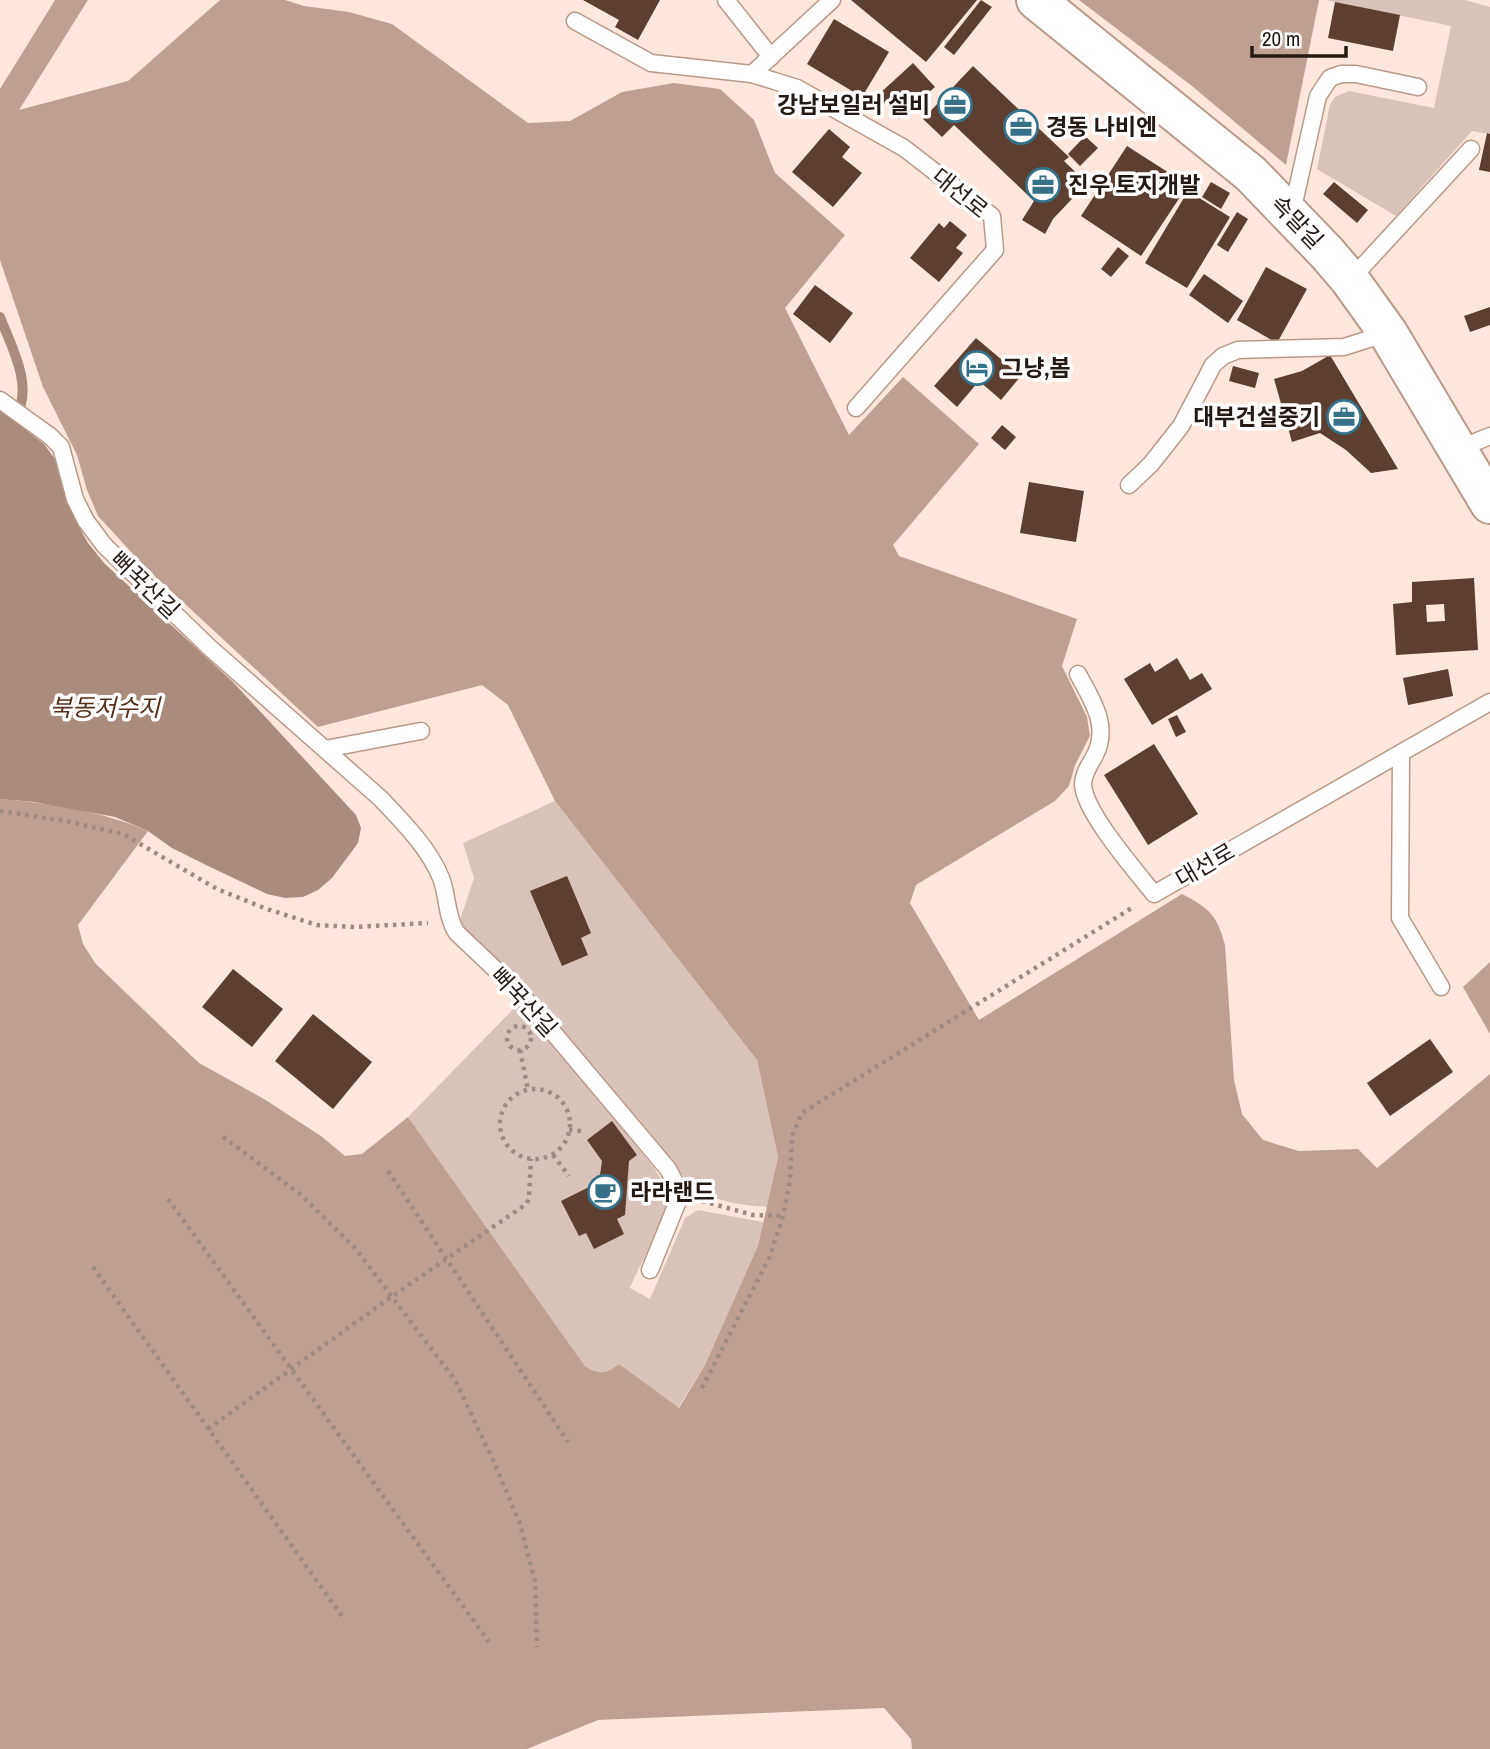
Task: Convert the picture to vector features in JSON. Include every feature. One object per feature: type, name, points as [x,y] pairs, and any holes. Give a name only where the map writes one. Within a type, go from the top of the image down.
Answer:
[{"type":"street","name":"속말길","points":[[1036,0],[1251,174],[1350,279],[1388,333],[1474,443],[1490,504]]},
{"type":"lane","points":[[726,0],[771,57]]},
{"type":"lane","points":[[752,74],[832,0]]},
{"type":"lane","name":"대선로","points":[[575,21],[651,63],[752,74],[797,88],[904,148],[992,216],[995,250],[856,408]]},
{"type":"lane","points":[[1292,215],[1318,96],[1330,78],[1341,74],[1356,75],[1418,87]]},
{"type":"lane","points":[[1350,279],[1471,149]]},
{"type":"lane","points":[[1129,485],[1151,464],[1181,426],[1213,365],[1223,356],[1238,350],[1344,347],[1388,333]]},
{"type":"lane","name":"뻐꾹산길","points":[[0,400],[61,447],[75,499],[86,521],[104,545],[209,647],[380,798],[423,848],[440,877],[449,920],[456,932],[519,992],[668,1169],[676,1184],[677,1194]]},
{"type":"lane","name":"대선로","points":[[1078,674],[1102,725],[1102,739],[1085,771],[1083,785],[1087,799],[1121,851],[1154,894],[1490,702]]},
{"type":"lane","points":[[325,749],[421,731]]},
{"type":"lane","points":[[1401,753],[1400,918],[1441,987]]},
{"type":"lane","points":[[649,1270],[678,1201],[677,1194]]},
{"type":"path","points":[[0,811],[66,821],[123,834],[217,889],[317,925],[354,927],[449,920]]},
{"type":"path","points":[[702,1388],[770,1256],[783,1216],[790,1181],[792,1136],[802,1113],[1154,894]]},
{"type":"path","points":[[518,1026],[529,1031],[531,1039],[527,1046],[520,1050],[510,1046],[507,1039],[509,1031],[518,1026]]},
{"type":"path","points":[[520,1050],[528,1090]]},
{"type":"path","points":[[528,1090],[541,1090],[552,1094],[562,1101],[568,1112],[569,1130],[562,1147],[553,1155],[531,1159],[520,1156],[504,1142],[500,1120],[509,1101],[528,1090]]},
{"type":"path","points":[[569,1130],[581,1131]]},
{"type":"path","points":[[223,1137],[300,1194],[355,1248],[454,1380],[519,1521],[535,1581],[537,1647]]},
{"type":"path","points":[[553,1155],[569,1176]]},
{"type":"path","points":[[208,1429],[527,1203],[531,1159]]},
{"type":"path","points":[[388,1171],[568,1442]]},
{"type":"path","points":[[677,1194],[752,1215],[783,1216]]},
{"type":"path","points":[[168,1199],[489,1642]]},
{"type":"path","points":[[93,1267],[344,1619]]},
{"type":"shaded area","points":[[55,0],[88,0],[19,110],[128,81],[220,0],[285,0],[304,6],[349,12],[392,24],[528,123],[570,121],[622,92],[674,83],[720,89],[754,120],[775,173],[845,235],[785,308],[849,435],[903,377],[979,444],[893,545],[899,556],[1077,619],[1062,666],[1087,717],[1090,736],[1075,765],[1069,786],[1055,801],[916,885],[910,903],[979,1020],[1182,894],[1211,914],[1222,935],[1225,945],[1234,1080],[1242,1114],[1263,1140],[1299,1151],[1358,1149],[1377,1168],[1490,1074],[1490,1749],[912,1749],[911,1739],[884,1708],[598,1720],[527,1749],[0,1749],[0,799],[76,809],[148,831],[78,925],[83,944],[95,963],[199,1063],[264,1099],[321,1136],[345,1156],[362,1154],[408,1117],[585,1366],[590,1369],[602,1372],[619,1364],[679,1408],[705,1365],[758,1246],[778,1157],[757,1060],[555,801],[508,705],[482,685],[318,727],[144,566],[98,516],[77,455],[43,387],[0,260],[0,89]]},
{"type":"shaded area","points":[[1079,0],[1319,0],[1286,165],[1192,86]]},
{"type":"shaded area","points":[[1325,0],[1465,0],[1490,7],[1490,134],[1472,131],[1396,216],[1317,169],[1330,105],[1335,97],[1349,91],[1434,108],[1451,26]]},
{"type":"shaded area","points":[[555,801],[757,1060],[778,1157],[767,1207],[743,1205],[714,1197],[685,1178],[530,992],[459,923],[474,878],[463,843]]},
{"type":"shaded area","points":[[1490,962],[1490,1034],[1463,987]]},
{"type":"shaded area","points":[[520,1002],[654,1168],[664,1186],[667,1199],[662,1220],[630,1288],[650,1299],[685,1218],[698,1210],[763,1222],[759,1246],[705,1365],[678,1408],[619,1364],[602,1372],[585,1366],[408,1117]]},
{"type":"water","name":"북동저수지","points":[[0,410],[44,444],[55,459],[77,523],[88,543],[105,564],[232,681],[356,815],[361,828],[358,843],[332,878],[318,890],[303,897],[285,898],[267,894],[172,848],[148,831],[115,817],[34,802],[0,799]]},
{"type":"building","points":[[583,0],[660,0],[638,40],[615,27],[619,20]]},
{"type":"building","points":[[851,0],[977,0],[926,62]]},
{"type":"building","points":[[981,0],[992,7],[954,55],[944,47]]},
{"type":"building","points":[[1335,2],[1400,15],[1393,51],[1328,38]]},
{"type":"building","points":[[834,19],[889,52],[862,97],[807,64]]},
{"type":"building","points":[[913,63],[935,87],[899,119],[878,95]]},
{"type":"building","points":[[973,66],[1069,157],[1064,161],[1087,183],[1053,219],[1045,234],[1022,220],[1034,201],[954,125],[942,137],[923,119]]},
{"type":"building","points":[[829,129],[850,147],[842,157],[862,173],[833,207],[792,172]]},
{"type":"building","points":[[1487,133],[1490,134],[1490,172],[1479,170]]},
{"type":"building","points":[[1085,136],[1098,148],[1080,166],[1068,154]]},
{"type":"building","points":[[1127,146],[1188,185],[1141,256],[1081,216]]},
{"type":"building","points":[[1211,182],[1230,193],[1221,209],[1202,197]]},
{"type":"building","points":[[1334,182],[1368,210],[1357,223],[1323,194]]},
{"type":"building","points":[[1188,191],[1230,217],[1187,288],[1145,263]]},
{"type":"building","points":[[1237,212],[1248,219],[1228,252],[1217,245]]},
{"type":"building","points":[[950,221],[967,235],[956,248],[963,253],[939,282],[910,258],[939,223],[944,228]]},
{"type":"building","points":[[1118,247],[1129,256],[1111,277],[1101,269]]},
{"type":"building","points":[[1266,267],[1307,289],[1277,343],[1237,320]]},
{"type":"building","points":[[1204,274],[1243,301],[1228,323],[1189,295]]},
{"type":"building","points":[[815,285],[853,313],[830,343],[793,314]]},
{"type":"building","points":[[1490,307],[1490,325],[1470,332],[1464,316]]},
{"type":"building","points":[[976,338],[1021,376],[1001,400],[979,381],[957,407],[934,386]]},
{"type":"building","points":[[1330,355],[1398,469],[1371,473],[1346,450],[1320,433],[1292,442],[1274,379],[1302,371]]},
{"type":"building","points":[[1233,366],[1259,373],[1255,388],[1229,381]]},
{"type":"building","points":[[1002,425],[1016,437],[1005,450],[991,438]]},
{"type":"building","points":[[1029,482],[1084,491],[1076,542],[1020,533]]},
{"type":"building","points":[[1474,578],[1478,650],[1396,655],[1393,604],[1412,602],[1412,582]],"holes":[[[1444,604],[1445,621],[1427,622],[1426,605]]]},
{"type":"building","points":[[1177,658],[1190,680],[1202,673],[1212,689],[1152,725],[1124,679],[1150,663],[1155,672]]},
{"type":"building","points":[[1448,669],[1453,696],[1408,705],[1403,678]]},
{"type":"building","points":[[1177,715],[1186,732],[1176,737],[1168,719]]},
{"type":"building","points":[[1154,744],[1198,814],[1148,845],[1104,775]]},
{"type":"building","points":[[567,876],[591,933],[581,938],[588,955],[562,966],[530,891]]},
{"type":"building","points":[[233,969],[283,1009],[252,1047],[202,1007]]},
{"type":"building","points":[[313,1014],[372,1062],[333,1109],[275,1061]]},
{"type":"building","points":[[1430,1039],[1453,1072],[1390,1116],[1367,1083]]},
{"type":"building","points":[[612,1121],[637,1155],[629,1161],[625,1215],[617,1219],[624,1234],[594,1249],[586,1233],[579,1236],[561,1201],[599,1182],[602,1161],[587,1140]]},
{"type":"waterway","points":[[0,317],[22,379],[23,392],[16,416]]},
{"type":"place","name":"강남보일러 설비","points":[[955,105]]},
{"type":"place","name":"경동 나비엔","points":[[1021,127]]},
{"type":"place","name":"진우 토지개발","points":[[1043,185]]},
{"type":"place","name":"그냥,봄","points":[[977,368]]},
{"type":"place","name":"대부건설중기","points":[[1344,417]]},
{"type":"place","name":"라라랜드","points":[[605,1192]]}]
